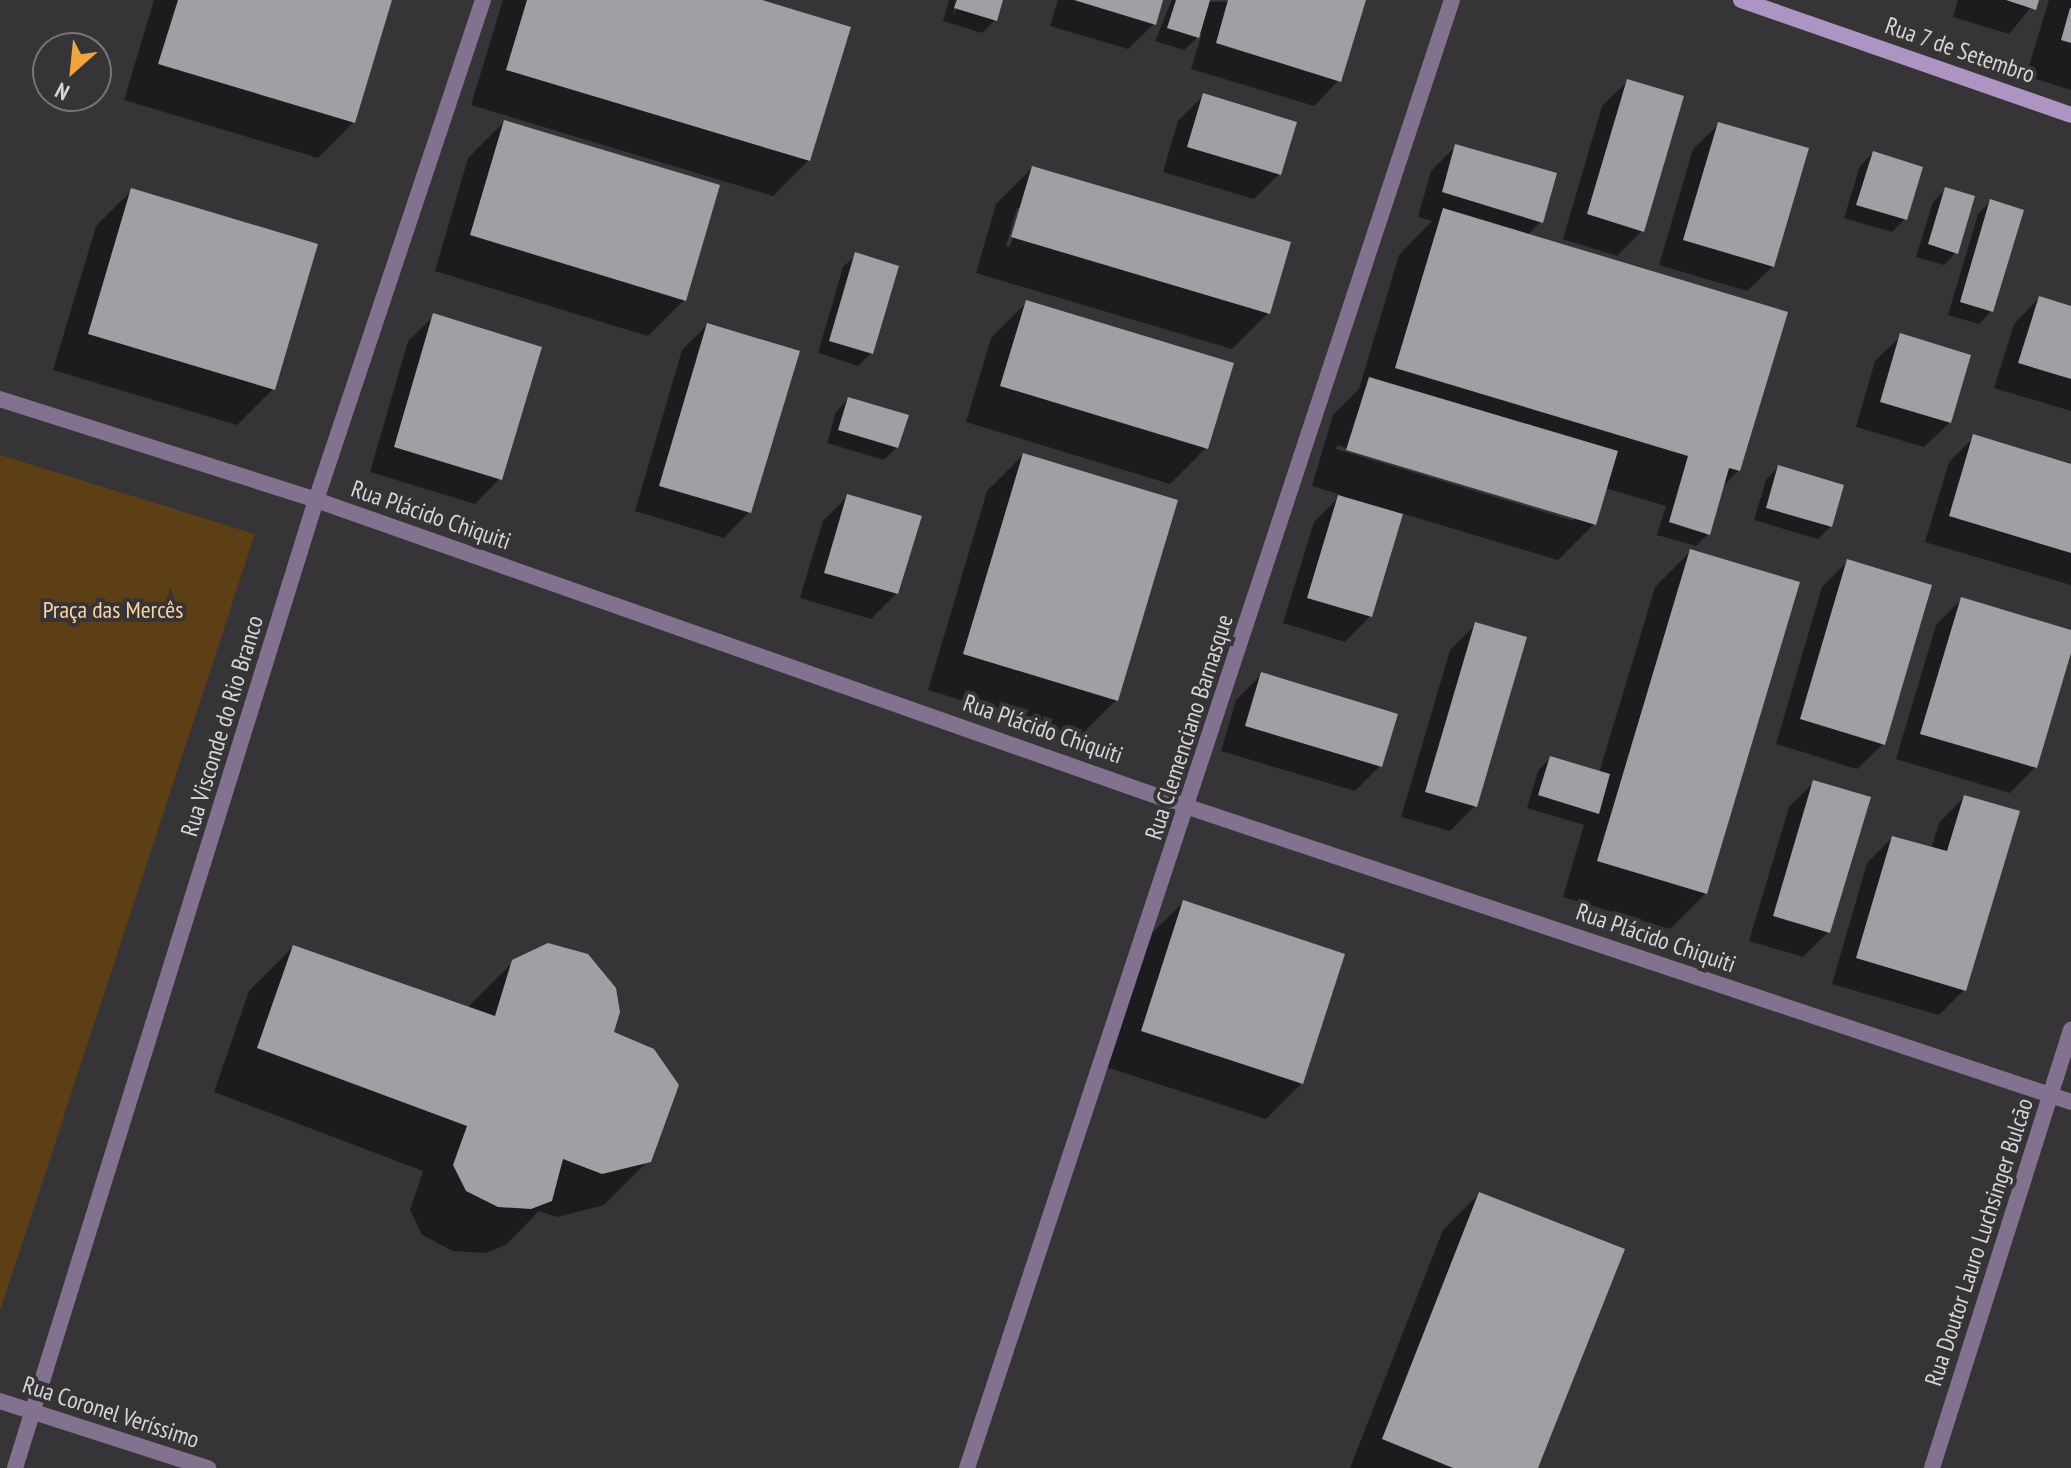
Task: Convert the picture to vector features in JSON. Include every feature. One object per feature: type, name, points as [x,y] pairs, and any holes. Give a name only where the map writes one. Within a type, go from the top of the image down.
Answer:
[{"type":"main road","name":"Rua 7 de Setembro","points":[[1741,0],[2071,115]]},
{"type":"street","name":"Rua Visconde do Rio Branco","points":[[15,1468],[34,1415],[316,500],[483,0]]},
{"type":"street","name":"Rua Clemenciano Barnasque","points":[[967,1468],[1188,807],[1452,0]]},
{"type":"street","name":"Rua Plácido Chiquiti","points":[[0,399],[316,500],[1188,807],[2071,1102]]},
{"type":"street","name":"Rua Doutor Lauro Luchsinger Bulcão","points":[[1932,1468],[2071,1030]]},
{"type":"street","name":"Rua Coronel Veríssimo","points":[[0,1401],[34,1415],[208,1468]]},
{"type":"green space","name":"Praça das Mercês","points":[[0,455],[255,534],[0,1311]]},
{"type":"building","points":[[178,0],[392,0],[355,123],[158,64]]},
{"type":"building","points":[[527,0],[762,0],[851,27],[810,161],[506,70]]},
{"type":"building","points":[[957,0],[1003,0],[997,21],[954,8]]},
{"type":"building","points":[[1074,0],[1163,0],[1156,25]]},
{"type":"building","points":[[1176,0],[1210,0],[1199,38],[1167,28]]},
{"type":"building","points":[[1228,0],[1366,0],[1341,82],[1216,43]]},
{"type":"building","points":[[2006,0],[2039,0],[2036,10]]},
{"type":"building","points":[[2071,8],[2071,43],[2061,40]]},
{"type":"building","points":[[1627,79],[1684,96],[1644,232],[1587,214]]},
{"type":"building","points":[[1203,93],[1297,122],[1281,175],[1187,147]]},
{"type":"building","points":[[504,120],[720,185],[686,301],[470,235]]},
{"type":"building","points":[[1718,122],[1809,148],[1774,267],[1683,240]]},
{"type":"building","points":[[1455,144],[1557,173],[1543,223],[1442,192]]},
{"type":"building","points":[[1873,151],[1923,167],[1907,220],[1856,205]]},
{"type":"building","points":[[1032,166],[1291,242],[1270,314],[1011,237]]},
{"type":"building","points":[[1945,187],[1975,196],[1958,254],[1928,244]]},
{"type":"building","points":[[131,188],[318,244],[275,390],[88,334]]},
{"type":"building","points":[[1990,199],[2024,210],[1993,312],[1960,302]]},
{"type":"building","points":[[1443,208],[1788,312],[1740,471],[1729,468],[1710,535],[1669,522],[1688,456],[1395,368]]},
{"type":"building","points":[[855,252],[899,266],[873,354],[829,341]]},
{"type":"building","points":[[2039,296],[2071,306],[2071,379],[2018,363]]},
{"type":"building","points":[[1026,300],[1234,363],[1208,449],[1000,386]]},
{"type":"building","points":[[433,313],[542,347],[502,480],[394,447]]},
{"type":"building","points":[[707,323],[800,351],[751,513],[659,486]]},
{"type":"building","points":[[1900,333],[1971,355],[1951,423],[1880,402]]},
{"type":"building","points":[[1369,377],[1618,451],[1596,525],[1346,450]]},
{"type":"building","points":[[848,397],[909,415],[898,448],[838,430]]},
{"type":"building","points":[[1973,434],[2071,464],[2071,553],[1949,516]]},
{"type":"building","points":[[1023,453],[1178,500],[1118,701],[963,654]]},
{"type":"building","points":[[1778,465],[1844,485],[1832,527],[1766,508]]},
{"type":"building","points":[[847,494],[922,516],[898,594],[824,573]]},
{"type":"building","points":[[1338,495],[1403,514],[1372,617],[1307,598]]},
{"type":"building","points":[[1690,549],[1800,582],[1707,894],[1597,861]]},
{"type":"building","points":[[1847,559],[1932,585],[1885,745],[1800,719]]},
{"type":"building","points":[[1961,597],[2071,630],[2071,653],[2037,768],[1920,734]]},
{"type":"building","points":[[1475,622],[1527,637],[1477,807],[1425,792]]},
{"type":"building","points":[[1261,672],[1398,714],[1382,767],[1245,726]]},
{"type":"building","points":[[1550,756],[1610,774],[1599,814],[1538,795]]},
{"type":"building","points":[[1813,780],[1871,797],[1830,933],[1773,916]]},
{"type":"building","points":[[1964,795],[2020,811],[1966,991],[1856,958],[1892,836],[1947,851]]},
{"type":"building","points":[[1183,900],[1345,954],[1303,1084],[1141,1031]]},
{"type":"building","points":[[548,943],[588,954],[616,988],[620,1012],[614,1032],[654,1049],[679,1085],[651,1162],[602,1174],[563,1159],[552,1201],[531,1209],[498,1207],[466,1191],[453,1165],[467,1126],[257,1048],[293,945],[495,1016],[512,960]]},
{"type":"building","points":[[1479,1192],[1625,1249],[1538,1468],[1453,1468],[1382,1439]]}]
